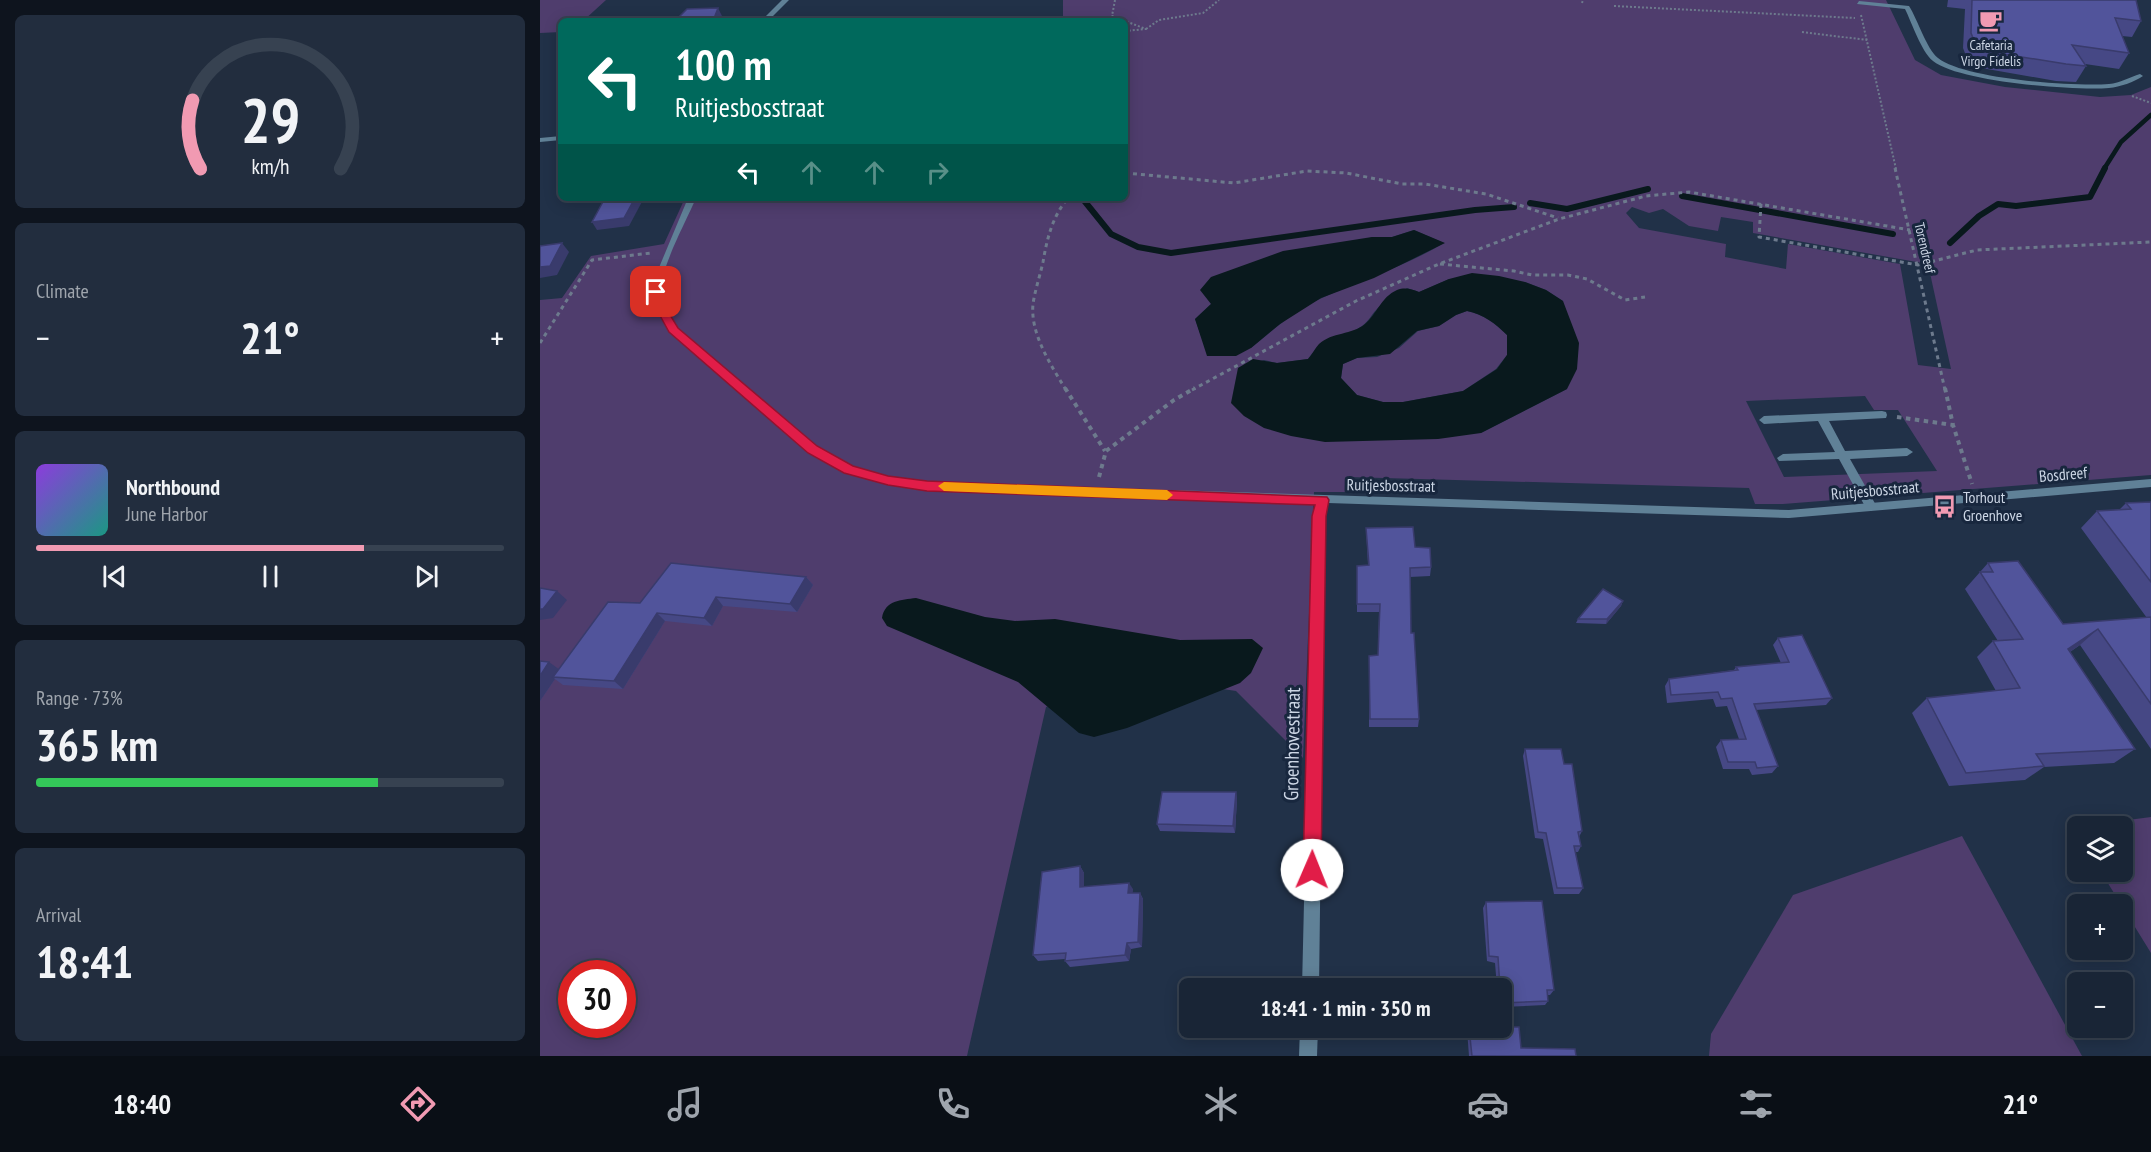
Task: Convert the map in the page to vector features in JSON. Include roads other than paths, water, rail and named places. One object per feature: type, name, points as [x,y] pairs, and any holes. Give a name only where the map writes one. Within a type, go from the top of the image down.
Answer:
[{"type":"street","points":[[767,18],[786,0]]},
{"type":"street","points":[[1907,7],[1913,0]]},
{"type":"street","points":[[1858,3],[1907,7]]},
{"type":"street","points":[[1907,7],[1935,59],[1951,68],[2003,78],[2090,87],[2114,86],[2140,76]]},
{"type":"street","points":[[540,140],[558,138]]},
{"type":"street","name":"Ruitjesbosstraat","points":[[691,201],[656,292],[662,310],[673,330],[812,450],[849,469],[888,480],[927,486],[1789,514],[1977,498]]},
{"type":"street","points":[[1764,420],[1882,415]]},
{"type":"street","points":[[1821,417],[1871,507]]},
{"type":"street","points":[[1783,458],[1907,452]]},
{"type":"street","name":"Bosdreef","points":[[1977,498],[2151,483]]},
{"type":"street","name":"Groenhovestraat","points":[[1310,978],[1319,516],[1323,500]]},
{"type":"street","points":[[1308,1056],[1309,1038]]},
{"type":"waterway","points":[[2104,169],[2121,142],[2151,115]]},
{"type":"waterway","points":[[1950,243],[1979,216],[1998,204],[2016,206],[2090,197],[2105,168]]},
{"type":"waterway","points":[[1530,203],[1567,209],[1648,189]]},
{"type":"waterway","points":[[1682,196],[1893,234]]},
{"type":"waterway","points":[[1084,201],[1111,234],[1138,247],[1171,253],[1475,210],[1514,207]]},
{"type":"place","name":"Cafetaria Virgo Fidelis","points":[[1991,21]]},
{"type":"place","name":"Torhout Groenhove","points":[[1945,506]]}]
